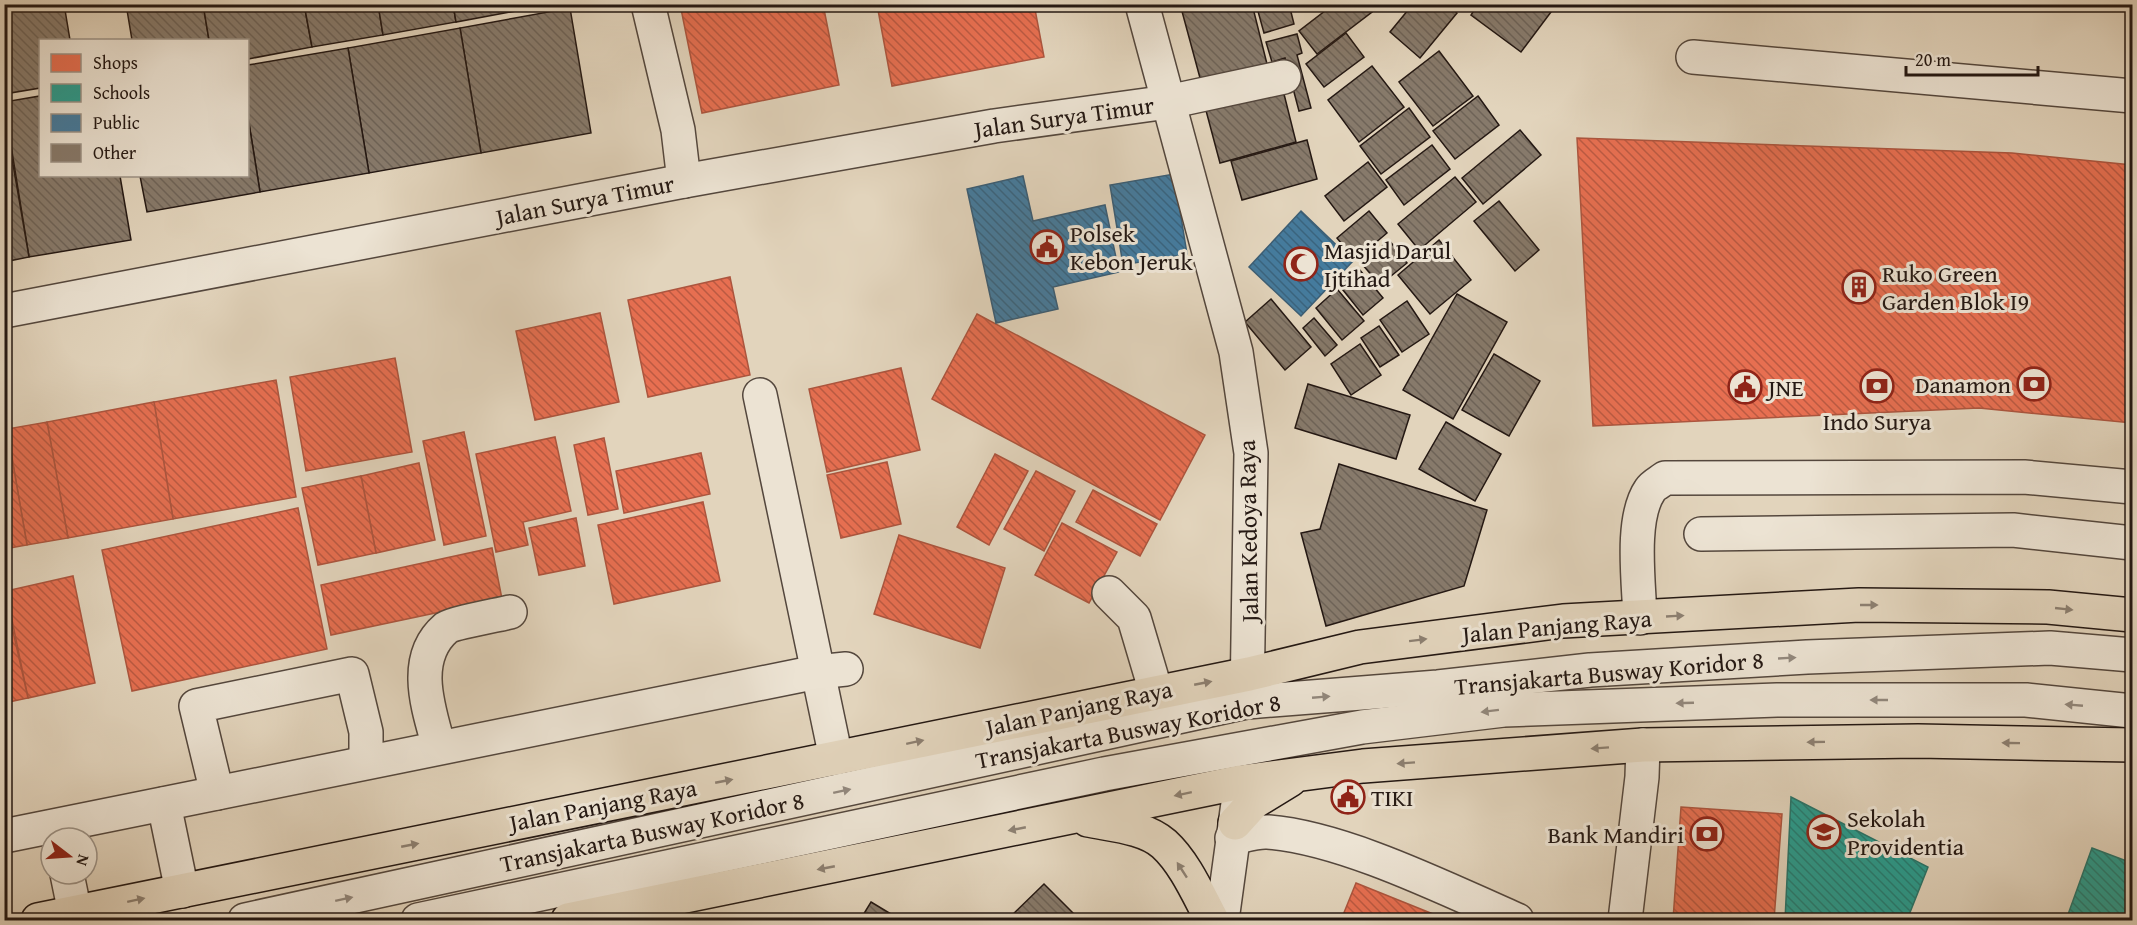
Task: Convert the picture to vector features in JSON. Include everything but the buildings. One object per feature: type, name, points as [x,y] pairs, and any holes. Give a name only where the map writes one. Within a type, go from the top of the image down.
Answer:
[{"type":"main road","name":"Jalan Panjang Raya","points":[[38,921],[1156,692],[1248,688],[1360,647],[1563,621],[1859,605],[2048,607],[2133,615]]},
{"type":"main road","points":[[568,921],[1241,782],[1362,766],[1643,745],[1918,741],[2133,745]]},
{"type":"main road","points":[[1233,831],[1254,802],[1278,786],[1306,773]]},
{"type":"main road","points":[[1075,818],[1136,830],[1164,844],[1181,867],[1212,921]]},
{"type":"street","points":[[648,4],[678,130],[684,181]]},
{"type":"street","name":"Jalan Kedoya Raya","points":[[1142,4],[1236,352],[1251,453],[1248,688],[1241,782],[1222,921]]},
{"type":"street","points":[[1693,57],[2133,96]]},
{"type":"street","name":"Jalan Surya Timur","points":[[4,310],[684,181],[994,126],[1168,102],[1284,77]]},
{"type":"street","points":[[760,395],[831,670],[836,758]]},
{"type":"street","points":[[1640,618],[1638,542],[1641,513],[1650,489],[1665,478],[2024,477],[2133,487]]},
{"type":"street","points":[[1701,534],[2013,530],[2133,543]]},
{"type":"street","points":[[1109,593],[1134,618],[1156,692]]},
{"type":"street","points":[[440,747],[423,690],[429,653],[447,627],[510,612]]},
{"type":"street","name":"Transjakarta Busway Koridor 8","points":[[245,921],[1248,688],[1438,687],[1590,670],[1795,658],[2050,648],[2133,655]]},
{"type":"street","points":[[82,826],[164,804],[831,670]]},
{"type":"street","points":[[217,793],[196,706],[352,675],[366,732],[366,762]]},
{"type":"street","name":"Transjakarta Busway Koridor 8","points":[[418,921],[1104,774],[1362,727],[1504,710],[1801,700],[2026,700],[2133,711]]},
{"type":"street","points":[[1624,921],[1642,777],[1643,745]]},
{"type":"street","points":[[164,804],[182,891]]},
{"type":"street","points":[[1233,831],[1266,831],[1342,849],[1517,921]]},
{"type":"street","points":[[4,836],[39,833]]},
{"type":"street","points":[[69,886],[75,913]]},
{"type":"place","name":"Polsek Kebon Jeruk","points":[[1047,247]]},
{"type":"place","name":"Masjid Darul Ijtihad","points":[[1301,264]]},
{"type":"place","name":"Ruko Green Garden Blok I9","points":[[1859,287]]},
{"type":"place","name":"Danamon","points":[[2034,384]]},
{"type":"place","name":"Indo Surya","points":[[1877,386]]},
{"type":"place","name":"JNE","points":[[1745,387]]},
{"type":"place","name":"TIKI","points":[[1348,797]]},
{"type":"place","name":"Sekolah Providentia","points":[[1824,832]]},
{"type":"place","name":"Bank Mandiri","points":[[1707,834]]}]
